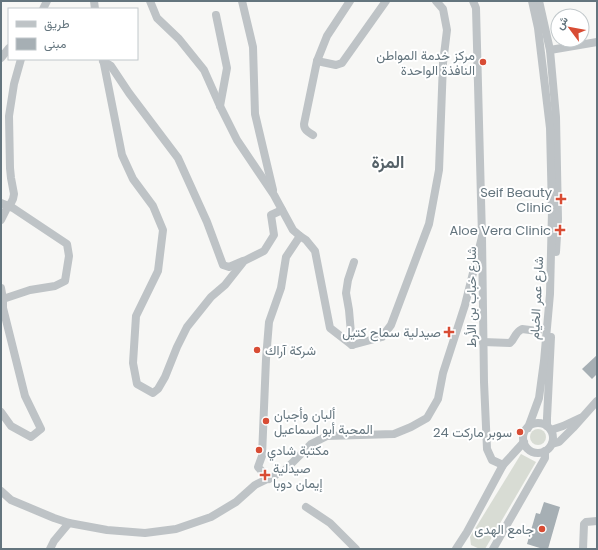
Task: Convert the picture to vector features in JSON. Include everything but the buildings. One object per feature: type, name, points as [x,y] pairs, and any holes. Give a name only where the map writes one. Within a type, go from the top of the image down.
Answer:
[{"type":"street","points":[[150,1],[157,18],[179,39],[204,70],[237,140],[274,195],[293,230],[306,240],[315,251],[330,328],[352,345]]},
{"type":"street","points":[[242,1],[253,47],[255,114],[274,195]]},
{"type":"street","points":[[313,135],[306,131],[304,124],[317,61],[327,36],[350,1]]},
{"type":"street","points":[[317,61],[336,66],[342,63],[386,1]]},
{"type":"street","points":[[352,345],[382,337],[391,325],[428,224],[438,170],[443,63],[447,30],[443,9],[436,1]]},
{"type":"street","name":"شارع خباب بن الأرط","points":[[474,1],[476,8],[486,449],[492,460],[503,465]]},
{"type":"street","name":"شارع عمر الخيام","points":[[528,428],[539,398],[544,361],[550,294],[552,211],[550,128],[539,36],[532,1]]},
{"type":"street","name":"شارع عمر الخيام","points":[[539,1],[550,50],[556,117],[558,219],[547,410],[549,428]]},
{"type":"street","points":[[216,15],[227,68],[220,106]]},
{"type":"street","points":[[550,50],[597,42]]},
{"type":"street","points":[[1,58],[8,49]]},
{"type":"street","points":[[5,204],[11,203],[14,194],[10,168],[9,116],[14,84],[21,60]]},
{"type":"street","points":[[103,60],[111,66],[129,93],[178,158],[207,222],[223,265],[229,266],[244,261],[264,251],[274,235],[271,215],[282,210]]},
{"type":"street","points":[[103,60],[122,155],[133,179],[153,206],[163,230],[158,271],[136,316],[133,363],[137,384],[153,393],[158,389],[165,377],[187,327],[211,297],[225,285],[244,261]]},
{"type":"street","points":[[1,220],[5,204]]},
{"type":"street","points":[[3,298],[30,290],[55,286],[65,281],[69,256],[68,244],[5,204]]},
{"type":"street","points":[[269,479],[258,467],[262,456],[265,374],[269,322],[280,288],[286,257],[300,236]]},
{"type":"street","points":[[1,491],[11,500],[69,523],[107,530],[145,533],[176,529],[211,517],[236,502],[255,484],[284,471],[311,444],[327,436],[394,434],[411,427],[427,418],[438,399],[443,373],[465,305],[482,238]]},
{"type":"street","points":[[352,345],[346,294],[348,280],[354,262]]},
{"type":"street","points":[[1,288],[3,308],[25,396],[41,429],[31,437],[11,426],[1,412]]},
{"type":"street","points":[[483,342],[510,343],[515,334],[522,329],[538,331]]},
{"type":"street","points":[[552,444],[559,442],[597,401]]},
{"type":"street","points":[[549,428],[563,426],[583,416]]},
{"type":"street","points":[[539,423],[549,428],[553,435],[553,440],[549,448],[545,451],[537,452],[529,449],[524,442],[525,432],[528,428],[539,423]]},
{"type":"street","points":[[456,549],[463,539],[503,465],[524,442]]},
{"type":"street","points":[[493,549],[498,545],[545,458],[545,451]]},
{"type":"street","points":[[306,507],[330,523],[356,549]]},
{"type":"street","points":[[583,549],[584,524],[586,522],[597,521]]},
{"type":"street","points":[[50,549],[54,541],[69,523]]},
{"type":"street","points":[[462,549],[463,539]]},
{"type":"shaded area","points":[[538,429],[545,434],[546,437],[541,444],[538,445],[531,440],[530,437],[535,430]]},
{"type":"shaded area","points":[[521,454],[536,462],[485,549],[480,549],[471,545],[470,537]]},
{"type":"place","name":"مركز خدمة المواطن النافذة الواحدة","points":[[483,62]]},
{"type":"place","name":"Seif Beauty Clinic","points":[[561,199]]},
{"type":"place","name":"Aloe Vera Clinic","points":[[560,230]]},
{"type":"place","name":"صيدلية سماح كتيل","points":[[449,332]]},
{"type":"place","name":"شركة آراك","points":[[257,350]]},
{"type":"place","name":"ألبان وأجبان المحبة أبو اسماعيل","points":[[266,421]]},
{"type":"place","name":"سوبر ماركت 24","points":[[520,432]]},
{"type":"place","name":"مكتبة شادي","points":[[259,450]]},
{"type":"place","name":"صيدلية إيمان دوبا","points":[[265,475]]},
{"type":"place","name":"جامع الهدى","points":[[542,529]]},
{"type":"district","name":"المزة","points":[[388,162]]}]
